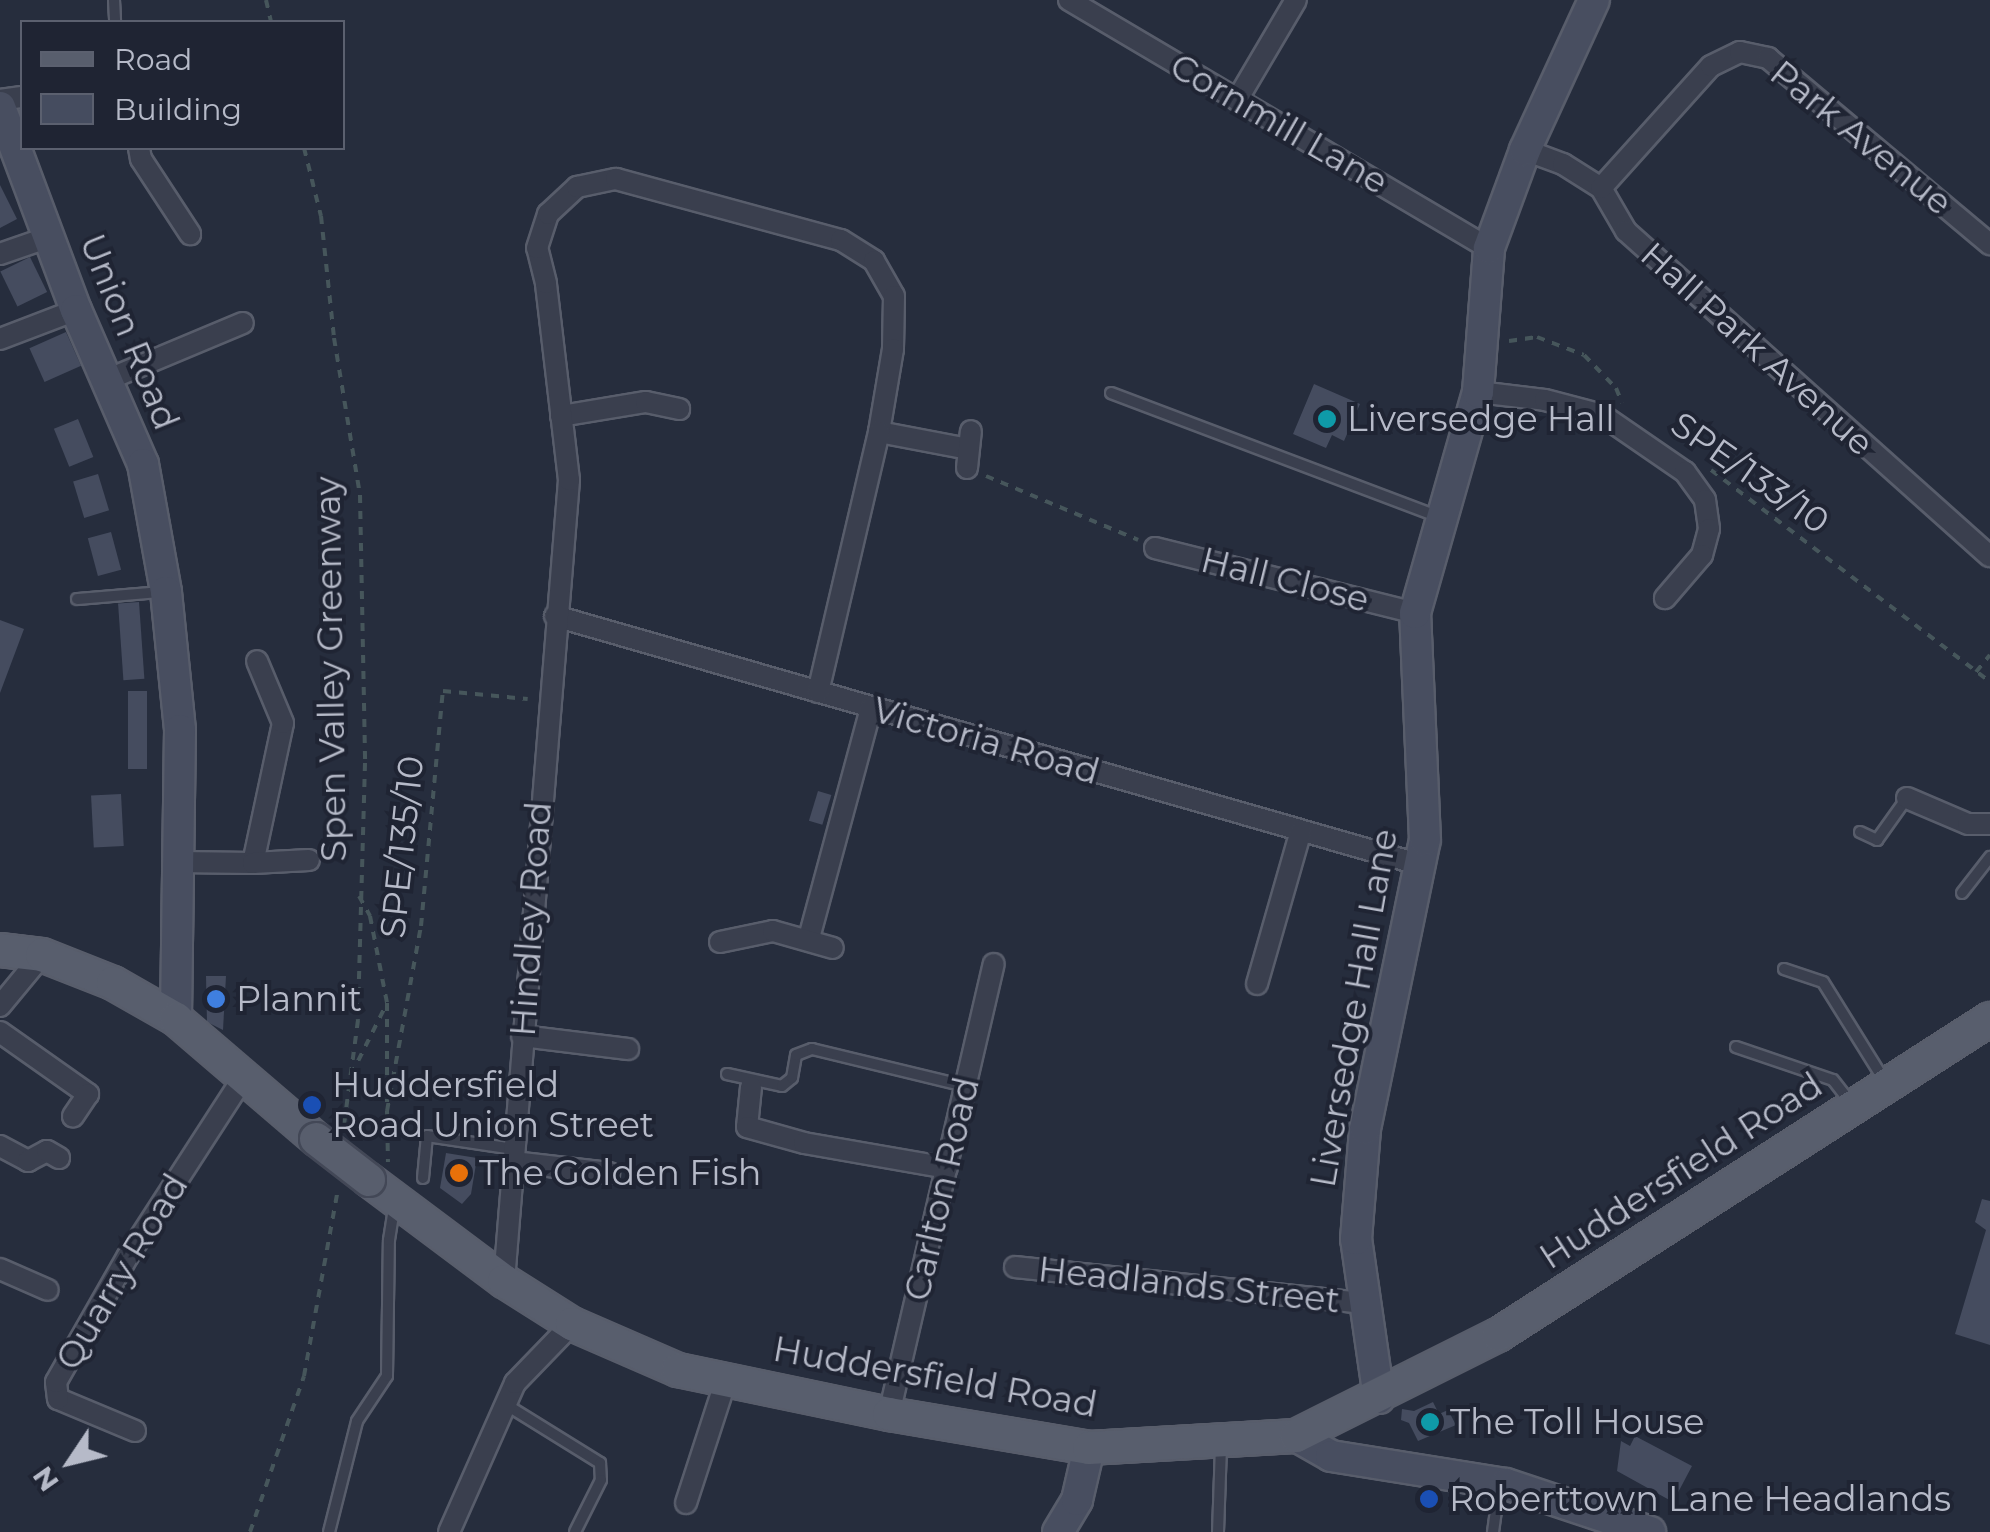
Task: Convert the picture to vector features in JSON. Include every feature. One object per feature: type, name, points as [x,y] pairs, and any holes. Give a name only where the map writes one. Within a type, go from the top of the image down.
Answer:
[{"type":"main road","name":"Huddersfield Road","points":[[0,950],[42,955],[113,983],[176,1019],[244,1077],[330,1135],[373,1189],[504,1282],[572,1324],[678,1370],[890,1414],[1089,1448],[1296,1436],[1378,1398],[1498,1335],[1990,1019]]},
{"type":"street","points":[[1237,100],[1296,0]]},
{"type":"street","name":"Liversedge Hall Lane","points":[[1378,1398],[1356,1239],[1364,1129],[1425,840],[1415,613],[1478,392],[1489,248],[1525,150],[1594,0]]},
{"type":"street","name":"Cornmill Lane","points":[[1077,2],[1489,248]]},
{"type":"street","name":"Park Avenue","points":[[1601,188],[1712,66],[1740,52],[1768,58],[1990,244]]},
{"type":"street","name":"Union Road","points":[[0,107],[10,162],[49,237],[143,464],[166,592],[180,730],[176,1019]]},
{"type":"street","points":[[139,150],[190,234]]},
{"type":"street","name":"Hall Park Avenue","points":[[1525,150],[1563,164],[1601,188],[1626,231],[1990,556]]},
{"type":"street","name":"Hindley Road","points":[[504,1282],[548,701],[569,480],[546,283],[537,248],[548,214],[577,187],[616,179],[842,240],[874,261],[894,296],[893,350],[879,432],[818,692]]},
{"type":"street","points":[[0,254],[49,237]]},
{"type":"street","points":[[0,339],[76,310]]},
{"type":"street","points":[[108,379],[243,323]]},
{"type":"street","points":[[1478,392],[1545,400],[1602,415],[1685,472],[1705,500],[1709,529],[1702,555],[1665,598]]},
{"type":"street","points":[[562,416],[646,402],[678,409]]},
{"type":"street","points":[[879,432],[969,449]]},
{"type":"street","name":"Hall Close","points":[[1155,548],[1415,613]]},
{"type":"street","name":"Victoria Road","points":[[555,616],[1418,864]]},
{"type":"street","points":[[253,863],[283,722],[257,662]]},
{"type":"street","points":[[809,938],[871,708]]},
{"type":"street","points":[[1907,798],[1968,824],[1990,824]]},
{"type":"street","points":[[1258,984],[1301,831]]},
{"type":"street","points":[[178,862],[309,860]]},
{"type":"street","points":[[720,942],[773,932],[809,938],[832,948]]},
{"type":"street","points":[[0,1006],[42,955]]},
{"type":"street","name":"Carlton Road","points":[[890,1414],[994,964]]},
{"type":"street","points":[[0,1032],[88,1094],[74,1116]]},
{"type":"street","points":[[522,1036],[628,1049]]},
{"type":"street","name":"Quarry Road","points":[[136,1432],[58,1399],[56,1382],[128,1256],[244,1077]]},
{"type":"street","points":[[751,1087],[747,1127],[804,1143],[946,1168]]},
{"type":"street","points":[[0,1146],[28,1161],[47,1151],[59,1158]]},
{"type":"street","points":[[513,1156],[609,1173]]},
{"type":"street","name":"Headlands Street","points":[[1015,1267],[1364,1304]]},
{"type":"street","points":[[0,1270],[48,1290]]},
{"type":"street","points":[[448,1532],[515,1383],[572,1324]]},
{"type":"street","points":[[686,1503],[726,1380]]},
{"type":"street","points":[[1296,1436],[1331,1456],[1500,1482],[1650,1532]]},
{"type":"street","points":[[1058,1532],[1077,1500],[1089,1448]]},
{"type":"lane","points":[[1111,393],[1442,518]]},
{"type":"lane","points":[[77,599],[166,592]]},
{"type":"lane","points":[[1860,832],[1877,840],[1907,798]]},
{"type":"lane","points":[[1962,893],[1990,857]]},
{"type":"lane","points":[[1784,969],[1823,982],[1887,1085]]},
{"type":"lane","points":[[1736,1047],[1833,1080],[1853,1107]]},
{"type":"lane","points":[[726,1074],[782,1086],[792,1078],[796,1055],[812,1048],[966,1086]]},
{"type":"lane","points":[[423,1178],[427,1136],[513,1156]]},
{"type":"lane","points":[[329,1532],[356,1420],[388,1376],[389,1240],[373,1189]]},
{"type":"lane","points":[[504,1404],[600,1462],[603,1474],[576,1532]]},
{"type":"lane","points":[[1218,1532],[1221,1440]]},
{"type":"lane","points":[[1494,1532],[1500,1482]]},
{"type":"path","name":"Spen Valley Greenway","points":[[304,150],[321,216],[334,338],[360,495],[365,763],[358,894],[358,1020],[347,1082],[330,1135]]},
{"type":"path","name":"SPE/133/10","points":[[1482,344],[1537,337],[1584,355],[1616,388],[1628,417]]},
{"type":"path","points":[[969,449],[1155,548]]},
{"type":"path","name":"SPE/133/10","points":[[1709,469],[1990,682]]},
{"type":"path","points":[[1976,672],[1990,655]]},
{"type":"path","name":"SPE/135/10","points":[[387,1111],[421,926],[443,691],[548,701]]},
{"type":"path","name":"Spen Valley Greenway","points":[[250,1532],[373,1189],[387,1111],[387,1003],[370,916],[358,894]]},
{"type":"path","name":"Spen Valley Greenway","points":[[347,1082],[387,1003]]},
{"type":"building","points":[[0,185],[17,219],[0,228]]},
{"type":"building","points":[[30,257],[47,292],[17,307],[0,271]]},
{"type":"building","points":[[66,332],[81,366],[45,382],[29,348]]},
{"type":"building","name":"Liversedge Hall","points":[[1314,384],[1360,404],[1344,441],[1332,435],[1326,448],[1293,434]]},
{"type":"building","points":[[78,419],[93,457],[69,467],[54,429]]},
{"type":"building","points":[[98,474],[109,510],[84,518],[73,482]]},
{"type":"building","points":[[111,532],[121,570],[98,576],[88,538]]},
{"type":"building","points":[[139,602],[144,679],[123,680],[118,603]]},
{"type":"building","points":[[0,620],[24,629],[0,693]]},
{"type":"building","points":[[128,691],[147,691],[147,769],[128,769]]},
{"type":"building","points":[[818,791],[831,795],[822,825],[809,821]]},
{"type":"building","points":[[121,794],[124,846],[94,847],[91,796]]},
{"type":"building","name":"Plannit","points":[[206,976],[226,976],[223,1030],[207,1022]]},
{"type":"building","name":"The Golden Fish","points":[[446,1153],[477,1158],[471,1194],[462,1204],[440,1188]]},
{"type":"building","points":[[1982,1199],[1990,1201],[1990,1345],[1955,1334],[1986,1230],[1975,1222]]},
{"type":"building","name":"The Toll House","points":[[1433,1402],[1439,1414],[1448,1410],[1456,1425],[1418,1441],[1409,1423],[1401,1420],[1402,1409],[1414,1411]]},
{"type":"building","points":[[1635,1436],[1692,1466],[1673,1502],[1617,1471],[1621,1441],[1630,1446]]},
{"type":"place","name":"Liversedge Hall","points":[[1327,419]]},
{"type":"place","name":"Plannit","points":[[216,999]]},
{"type":"place","name":"Huddersfield Road Union Street","points":[[312,1105]]},
{"type":"place","name":"The Golden Fish","points":[[459,1173]]},
{"type":"place","name":"The Toll House","points":[[1430,1422]]},
{"type":"place","name":"Roberttown Lane Headlands","points":[[1429,1499]]}]
